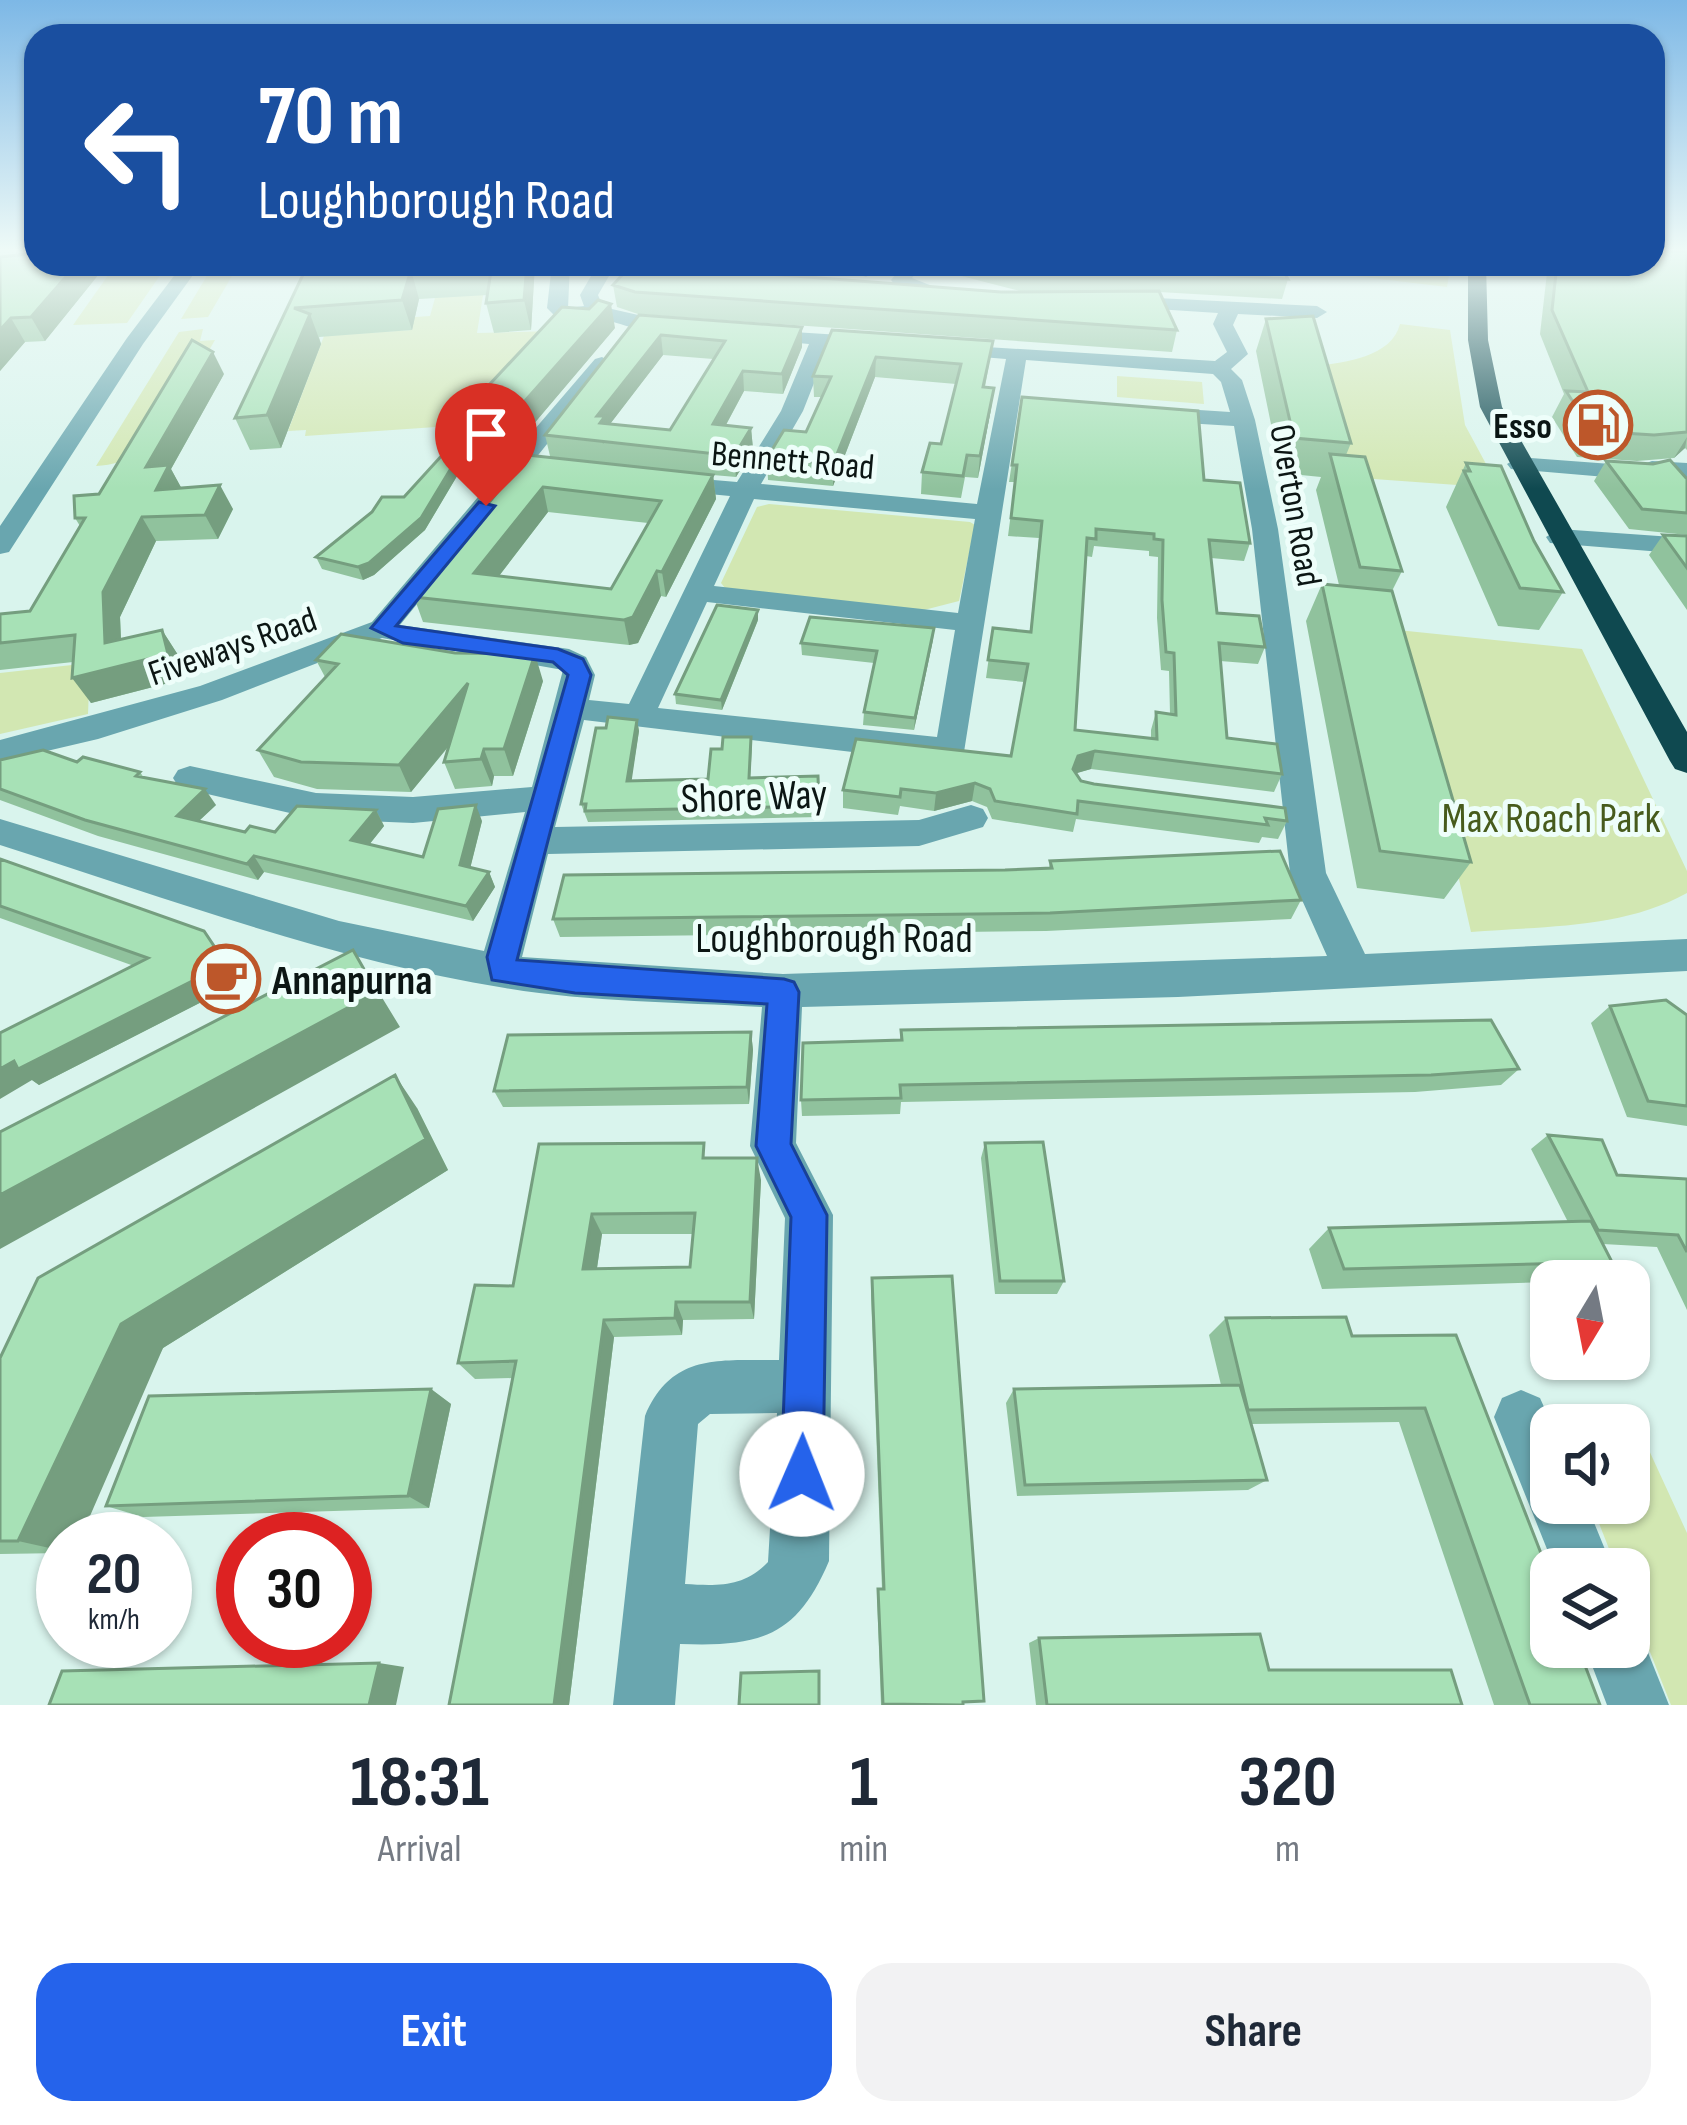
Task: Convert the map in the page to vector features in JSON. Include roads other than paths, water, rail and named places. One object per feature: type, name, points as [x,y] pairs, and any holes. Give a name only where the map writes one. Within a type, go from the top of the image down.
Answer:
[{"type":"highway","points":[[1480,331],[1481,369],[1491,409],[1687,761]]},
{"type":"street","points":[[0,546],[143,331]]},
{"type":"street","name":"Fiveways Road","points":[[0,751],[87,731],[211,693],[382,628],[629,331]]},
{"type":"street","points":[[933,347],[1220,368],[1238,354],[1226,331]]},
{"type":"street","points":[[731,332],[890,344]]},
{"type":"street","points":[[640,712],[747,491],[792,411],[820,339]]},
{"type":"street","points":[[572,708],[640,712],[928,750],[952,744],[988,513],[1016,402],[1017,354]]},
{"type":"street","name":"Overton Road","points":[[1220,368],[1231,380],[1244,420],[1264,529],[1309,873],[1353,970]]},
{"type":"street","points":[[1126,412],[1244,420]]},
{"type":"street","points":[[451,450],[508,456],[561,472]]},
{"type":"street","points":[[1520,464],[1641,473],[1652,468],[1687,470]]},
{"type":"street","name":"Bennett Road","points":[[631,479],[988,513]]},
{"type":"street","points":[[1559,537],[1687,546]]},
{"type":"street","points":[[699,593],[968,623]]},
{"type":"street","points":[[382,628],[403,636],[558,656],[575,664],[580,675],[543,798],[537,841],[502,957],[502,971]]},
{"type":"street","points":[[190,778],[316,806],[413,810],[543,798]]},
{"type":"street","points":[[1256,806],[1303,812]]},
{"type":"street","name":"Shore Way","points":[[537,841],[838,838],[919,833],[971,818]]},
{"type":"street","name":"Loughborough Road","points":[[0,832],[327,954],[575,980],[784,992],[1687,955]]},
{"type":"street","points":[[652,1613],[766,1608],[794,1580],[800,1561],[809,1215],[773,1146],[784,992]]},
{"type":"street","points":[[644,1705],[667,1435],[682,1401],[704,1388],[803,1386]]},
{"type":"street","points":[[1521,1417],[1530,1438]]},
{"type":"street","points":[[1623,1668],[1638,1705]]},
{"type":"place","name":"Esso","points":[[1598,425]]},
{"type":"place","name":"Annapurna","points":[[226,979]]},
{"type":"park label","name":"Max Roach Park","points":[[1551,817]]}]
